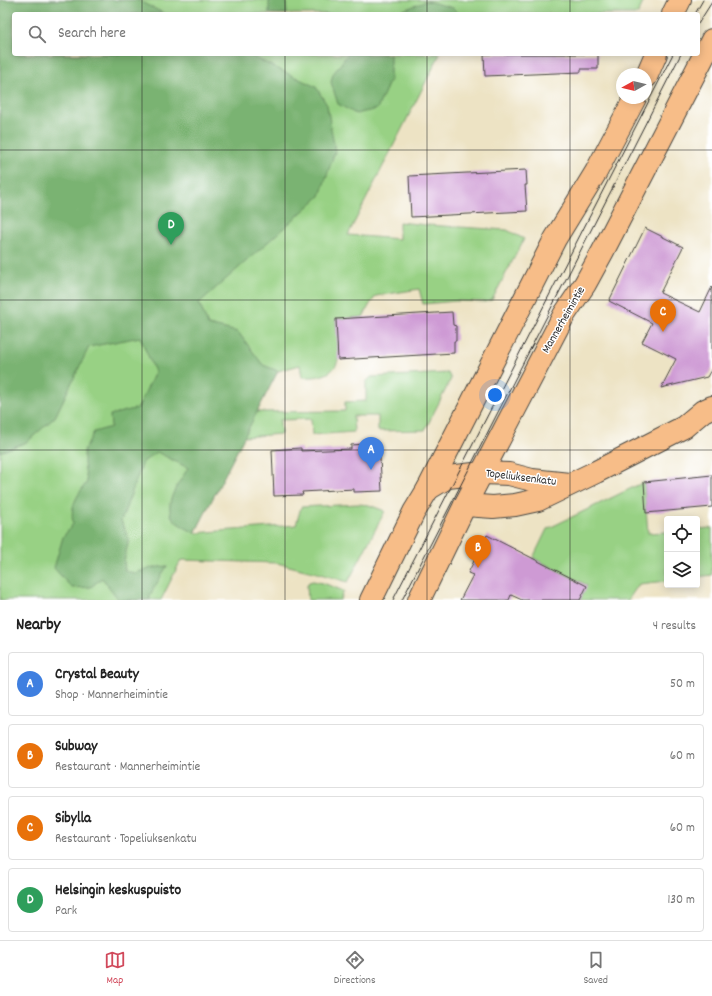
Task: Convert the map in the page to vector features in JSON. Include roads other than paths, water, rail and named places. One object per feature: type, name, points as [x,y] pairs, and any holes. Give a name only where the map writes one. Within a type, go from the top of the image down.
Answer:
[{"type":"main road","points":[[674,12],[680,0]]},
{"type":"main road","name":"Mannerheimintie","points":[[419,600],[465,505],[564,315],[585,284],[603,251],[712,40]]},
{"type":"main road","points":[[650,68],[655,56]]},
{"type":"main road","points":[[371,600],[414,512],[428,489],[555,239],[596,172],[632,104]]},
{"type":"main road","name":"Topeliuksenkatu","points":[[465,505],[493,507],[515,505],[538,500],[684,427],[703,411],[712,407]]},
{"type":"main road","name":"Topeliuksenkatu","points":[[684,427],[712,425]]},
{"type":"main road","name":"Topeliuksenkatu","points":[[428,489],[448,477],[482,472],[510,474],[532,480],[569,484]]},
{"type":"tram line","points":[[696,12],[703,0]]},
{"type":"tram line","points":[[700,21],[712,2]]},
{"type":"tram line","points":[[393,600],[672,56]]},
{"type":"tram line","points":[[402,600],[680,56]]},
{"type":"place","name":"Helsingin keskuspuisto","points":[[171,245]]},
{"type":"place","name":"Sibylla","points":[[663,332]]},
{"type":"place","name":"Crystal Beauty","points":[[371,470]]},
{"type":"place","name":"Subway","points":[[478,568]]}]
